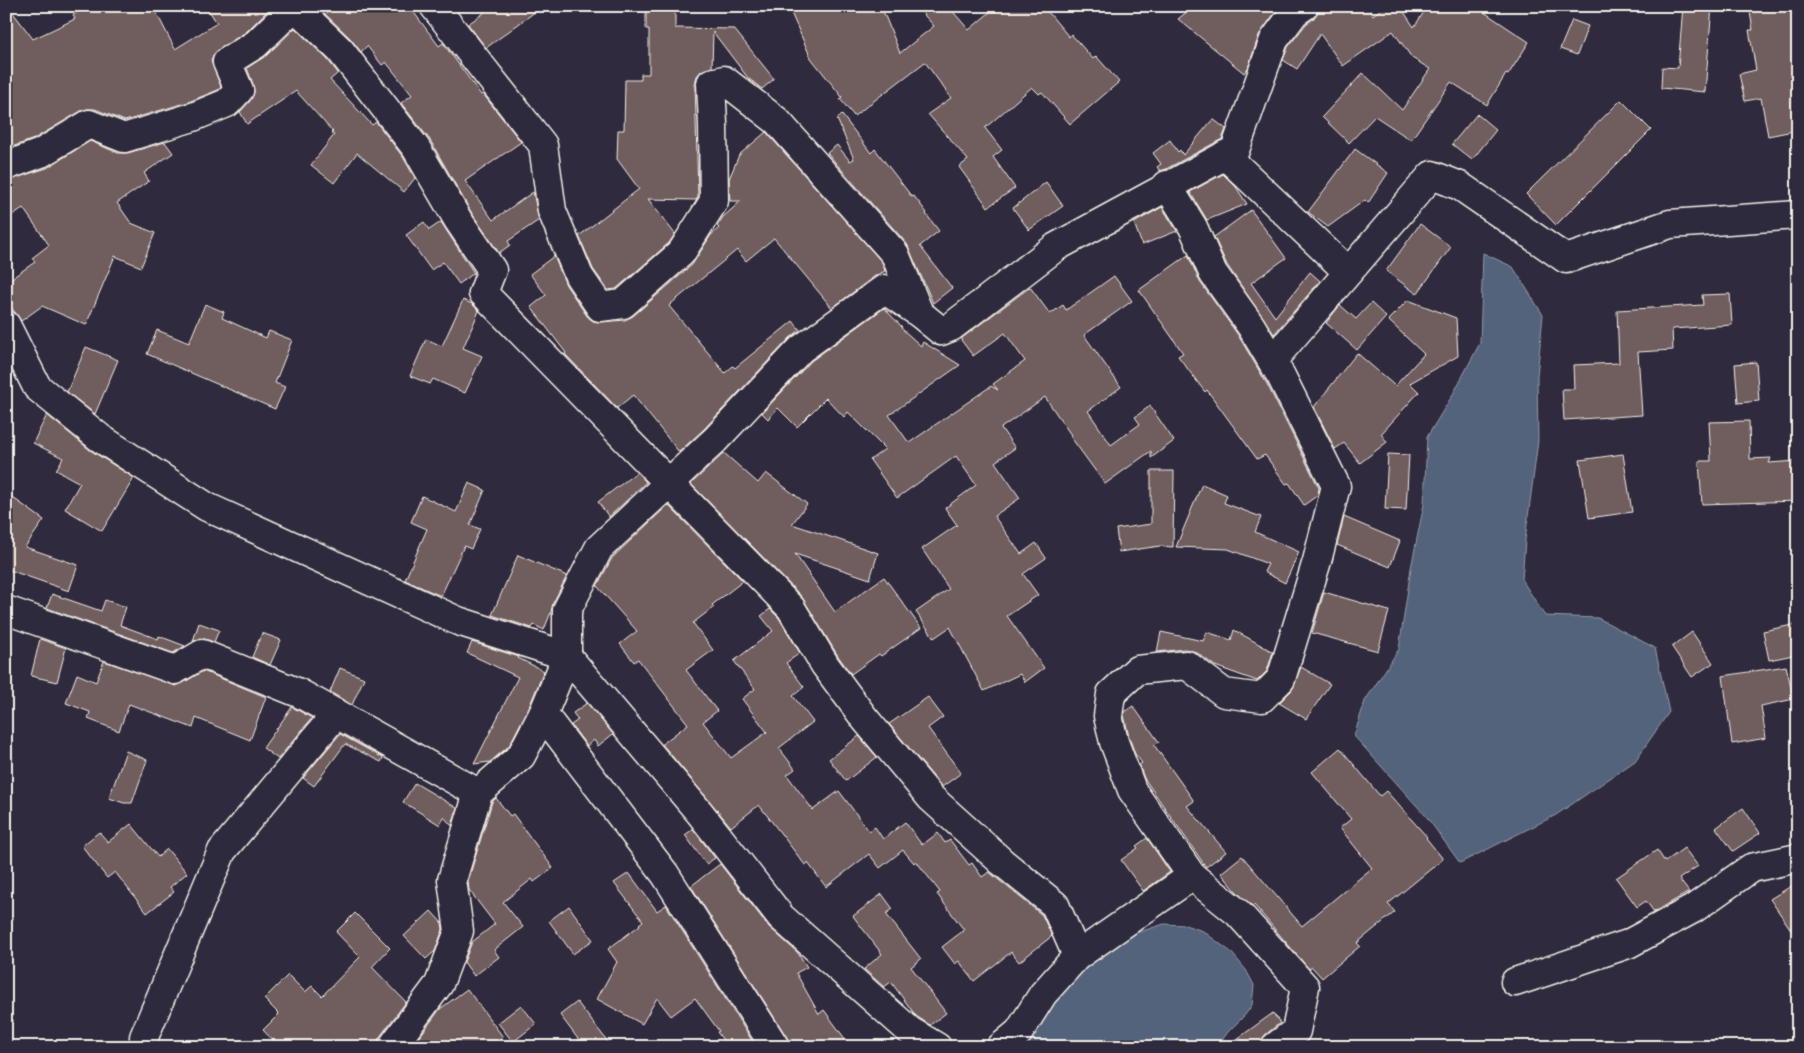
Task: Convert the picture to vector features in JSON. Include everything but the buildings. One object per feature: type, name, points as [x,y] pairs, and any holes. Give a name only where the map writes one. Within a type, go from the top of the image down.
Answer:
[{"type":"street","points":[[6,166],[41,153],[89,124],[124,138],[193,118],[227,103],[239,90],[227,62],[256,44],[294,6],[340,50],[416,148],[458,220],[492,270],[483,293],[791,608],[826,665],[865,719],[931,798],[1002,862],[1055,905],[1077,956]]},
{"type":"street","points":[[434,6],[543,145],[552,211],[579,276],[600,307],[623,304],[681,253],[714,201],[713,124],[710,83],[724,80],[777,121],[895,254],[920,313]]},
{"type":"street","points":[[392,1047],[439,984],[459,931],[452,880],[478,793],[522,756],[543,714],[567,656],[567,610],[599,548],[715,440],[801,349],[884,289],[920,313],[941,331],[951,327],[1056,247],[1167,185],[1235,150],[1274,40],[1295,12],[1304,6]]},
{"type":"street","points":[[1225,155],[1348,272]]},
{"type":"street","points":[[1272,361],[1432,175],[1460,186],[1566,259],[1670,224],[1798,215]]},
{"type":"street","points":[[1167,185],[1193,227],[1213,273],[1252,326],[1281,376],[1336,486],[1317,561],[1281,679],[1262,698],[1224,693],[1188,666],[1155,667],[1137,670],[1111,694],[1108,716],[1114,742],[1132,790],[1192,876],[1238,913],[1305,987],[1296,1031],[1275,1047]]},
{"type":"street","points":[[6,325],[37,387],[100,438],[207,507],[458,621],[567,656],[700,812],[781,917],[910,1031],[937,1047]]},
{"type":"street","points":[[6,610],[175,670],[202,654],[299,693],[478,793]]},
{"type":"street","points":[[145,1047],[144,1037],[222,852],[336,714]]},
{"type":"street","points":[[543,714],[665,874],[775,1047]]},
{"type":"street","points":[[1515,982],[1628,944],[1693,909],[1751,868],[1798,858]]},
{"type":"street","points":[[1001,1047],[1019,1032],[1044,994],[1077,956],[1192,876]]},
{"type":"water","points":[[1483,253],[1513,267],[1543,315],[1537,376],[1538,441],[1525,540],[1522,580],[1545,616],[1598,618],[1655,648],[1669,712],[1635,761],[1556,815],[1460,863],[1426,816],[1354,736],[1365,701],[1399,649],[1411,568],[1424,504],[1427,437],[1452,396],[1480,343]]},
{"type":"water","points":[[1164,924],[1185,925],[1203,931],[1231,952],[1246,970],[1254,985],[1252,1005],[1217,1047],[1031,1047],[1027,1041],[1074,972],[1130,935]]}]
